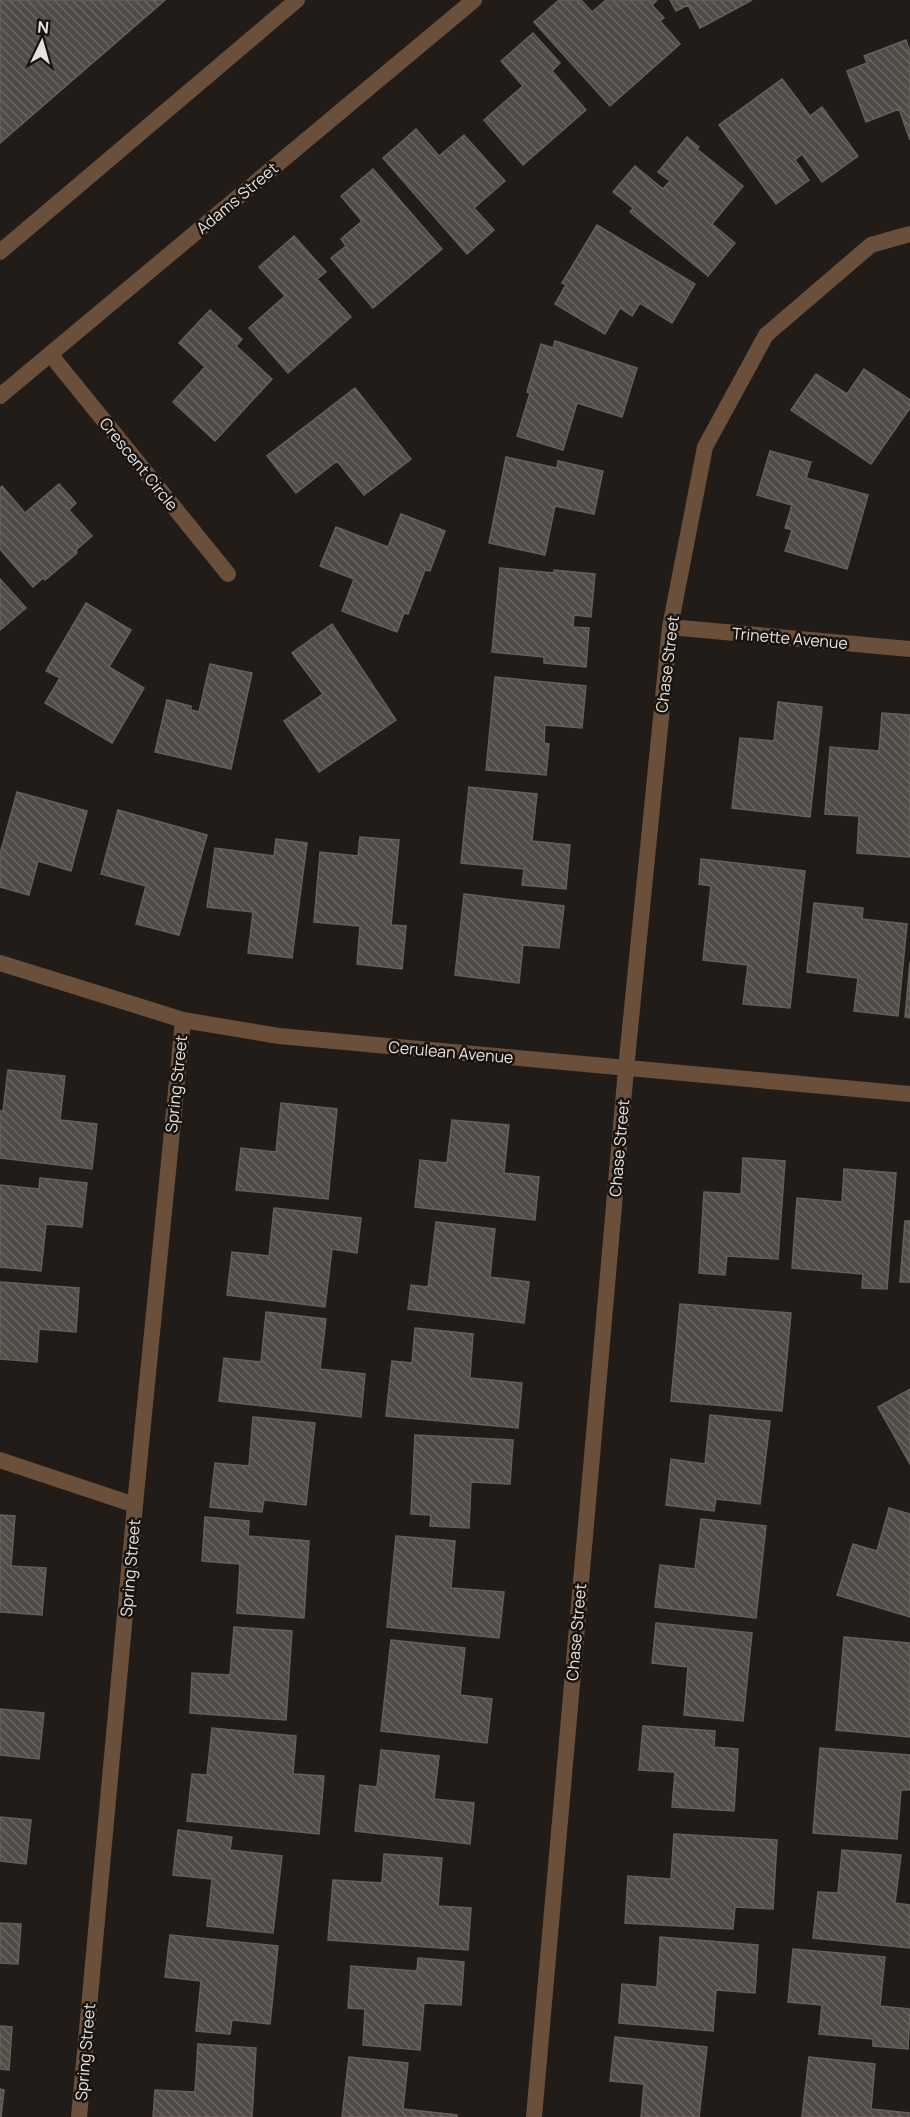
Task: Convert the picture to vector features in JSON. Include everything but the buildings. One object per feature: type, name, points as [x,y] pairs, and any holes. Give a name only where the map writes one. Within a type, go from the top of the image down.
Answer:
[{"type":"street","points":[[0,252],[297,0]]},
{"type":"street","name":"Adams Street","points":[[0,396],[474,0]]},
{"type":"street","name":"Chase Street","points":[[534,2117],[626,1069],[670,627],[705,447],[766,335],[871,245],[910,234]]},
{"type":"street","name":"Crescent Circle","points":[[50,354],[228,574]]},
{"type":"street","name":"Trinette Avenue","points":[[670,627],[910,649]]},
{"type":"street","name":"Cerulean Avenue","points":[[0,963],[183,1020],[279,1036],[910,1094]]},
{"type":"street","name":"Spring Street","points":[[80,2117],[135,1505],[183,1020]]},
{"type":"street","points":[[0,1460],[135,1505]]}]
